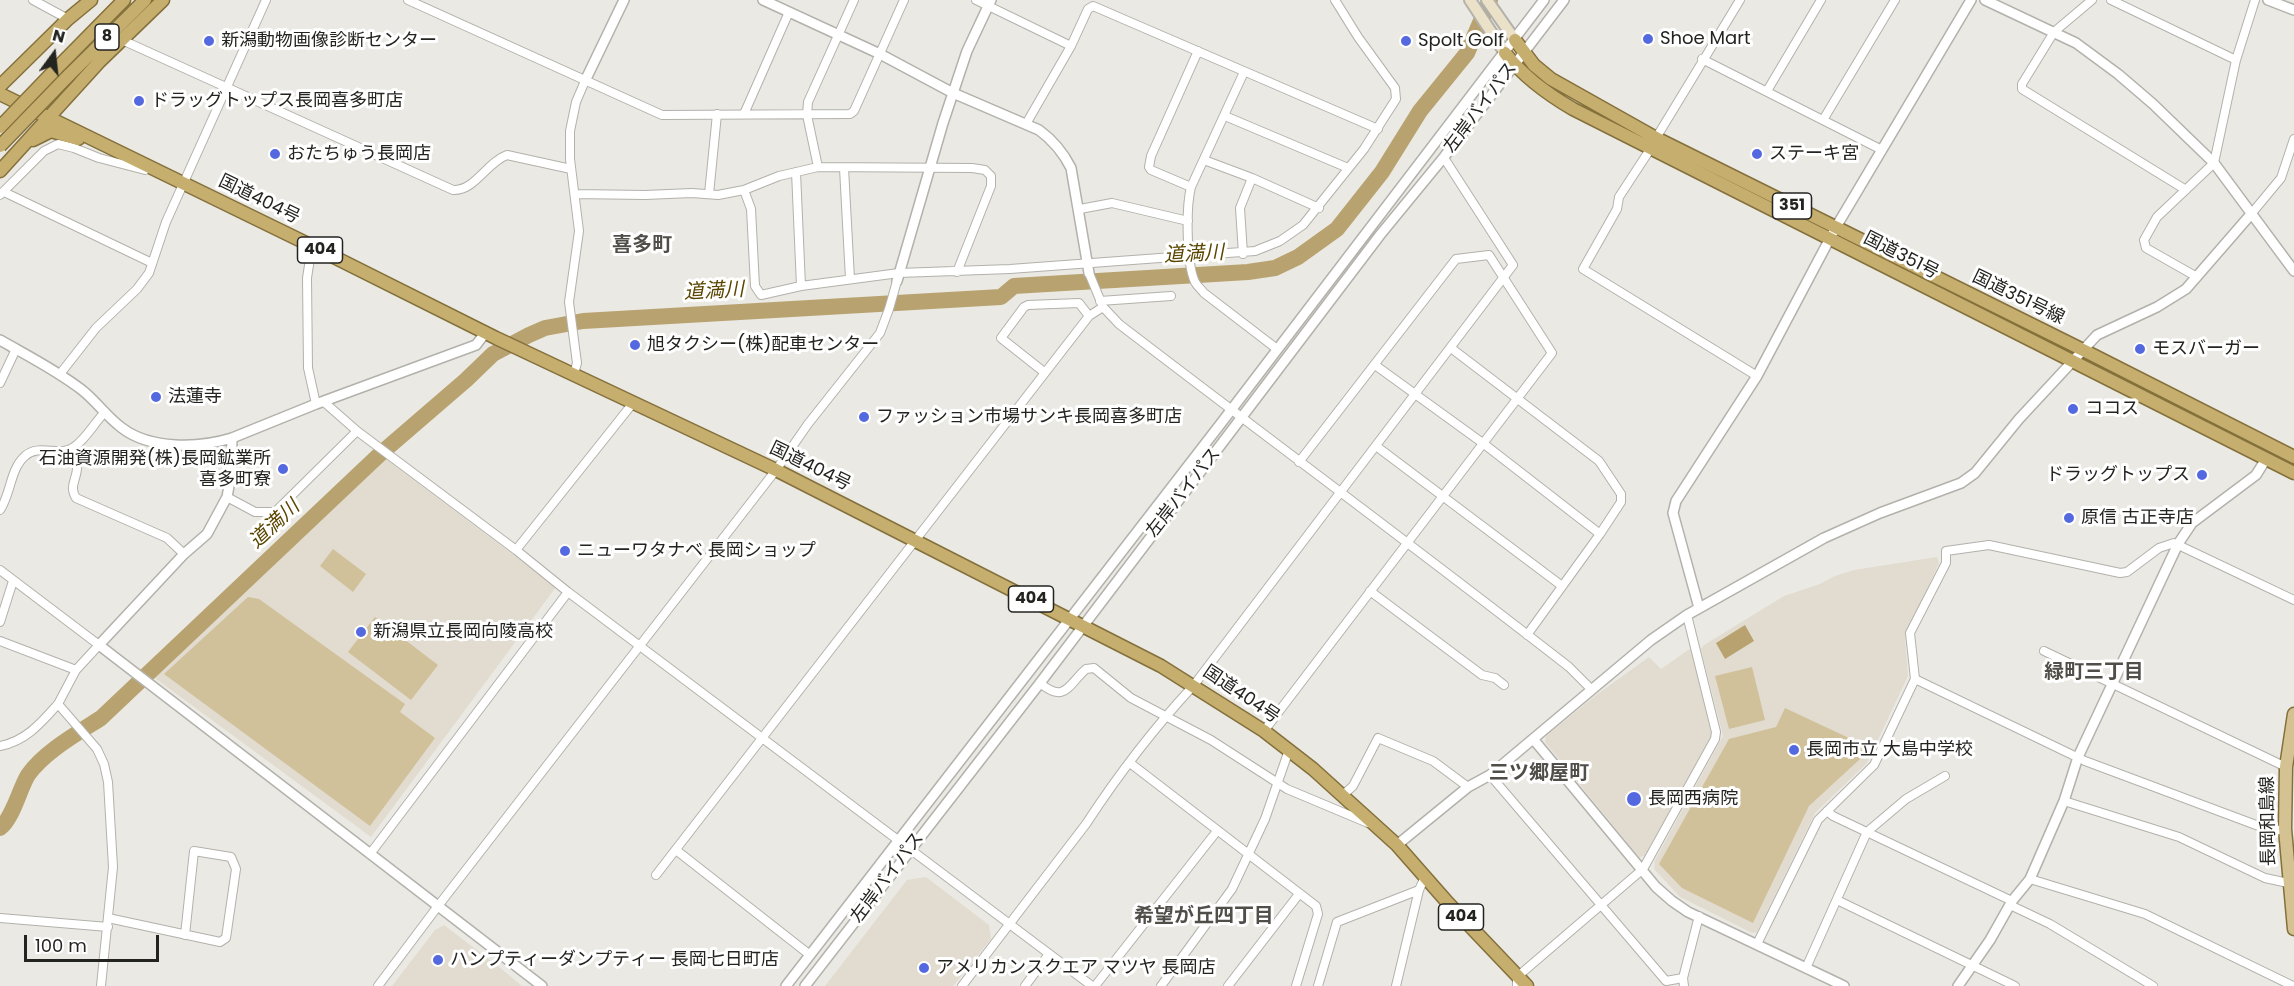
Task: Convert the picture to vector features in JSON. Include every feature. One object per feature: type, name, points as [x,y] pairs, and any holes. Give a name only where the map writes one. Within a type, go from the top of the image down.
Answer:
[{"type":"highway","points":[[0,86],[68,19],[91,0]]},
{"type":"highway","name":"8","points":[[0,127],[124,0]]},
{"type":"highway","name":"8","points":[[0,146],[145,0]]},
{"type":"highway","points":[[0,171],[122,40],[163,0]]},
{"type":"highway","name":"国道351号線","points":[[1515,40],[1534,65],[1558,84],[1653,143],[1836,227],[2294,457]]},
{"type":"highway","name":"国道351号","points":[[1505,52],[1514,65],[1557,99],[1653,143],[1829,240],[2294,473]]},
{"type":"highway","name":"国道404号","points":[[0,94],[491,335],[916,539],[1194,685],[1264,731],[1342,795],[1397,845],[1517,981],[1527,986]]},
{"type":"highway","points":[[26,144],[51,131],[144,164]]},
{"type":"main road","points":[[1470,0],[1505,52]]},
{"type":"main road","points":[[1487,0],[1515,40]]},
{"type":"main road","name":"長岡和島線","points":[[2294,714],[2289,763],[2290,875],[2294,929]]},
{"type":"street","points":[[33,0],[68,19]]},
{"type":"street","points":[[60,374],[96,328],[138,289],[149,273],[183,183],[266,0]]},
{"type":"street","points":[[408,0],[662,114],[807,115],[850,114],[854,111],[904,0]]},
{"type":"street","points":[[574,374],[577,363],[571,322],[570,292],[579,231],[569,146],[572,116],[585,81],[624,0]]},
{"type":"street","points":[[763,0],[880,54],[953,93],[1026,124],[1050,138],[1063,153],[1071,168],[1089,268],[1100,302],[1119,324],[1569,667],[1592,690]]},
{"type":"street","points":[[818,168],[807,115],[808,102],[854,0]]},
{"type":"street","points":[[976,0],[990,3],[1071,46]]},
{"type":"street","points":[[744,190],[751,209],[757,292],[761,295],[850,279],[957,272],[1089,268],[1243,254],[1280,242],[1303,225],[1378,129],[1396,99],[1397,93],[1335,0]]},
{"type":"street","name":"左岸バイパス","points":[[786,986],[900,841],[1544,0]]},
{"type":"street","name":"左岸バイパス","points":[[805,986],[1040,683],[1380,235],[1444,157],[1563,0]]},
{"type":"street","points":[[1740,0],[1619,197],[1617,209],[1583,269],[1757,376]]},
{"type":"street","points":[[1767,91],[1821,0]]},
{"type":"street","points":[[1823,120],[1895,0]]},
{"type":"street","points":[[1699,608],[1672,513],[1676,501],[1757,376],[1836,227],[1971,0]]},
{"type":"street","points":[[1985,0],[2076,43],[2118,74],[2177,126],[2214,163],[2294,271]]},
{"type":"street","points":[[2092,0],[2054,32],[2022,84],[2022,89],[2186,190]]},
{"type":"street","points":[[2111,0],[2236,60]]},
{"type":"street","points":[[2197,277],[2146,248],[2144,240],[2157,217],[2214,163],[2236,60],[2255,0]]},
{"type":"street","points":[[2268,0],[2294,10]]},
{"type":"street","points":[[378,986],[880,333],[890,309],[930,168],[967,51],[990,3]]},
{"type":"street","points":[[1026,124],[1071,46],[1088,9],[1093,6],[1378,129]]},
{"type":"street","points":[[744,114],[789,12]]},
{"type":"street","points":[[122,40],[453,190],[467,187],[500,158],[507,155],[571,169]]},
{"type":"street","points":[[1191,187],[1151,170],[1149,162],[1198,51]]},
{"type":"street","points":[[1702,59],[1882,150]]},
{"type":"street","points":[[1244,72],[1191,187],[1188,200],[1190,259],[1196,284],[1204,293],[1277,349]]},
{"type":"street","points":[[709,194],[717,114]]},
{"type":"street","points":[[1225,116],[1348,168]]},
{"type":"street","points":[[1397,845],[1468,787],[1490,775],[1651,640],[1687,615],[1824,538],[1880,513],[1960,483],[1975,472],[2019,418],[2071,361],[2104,331],[2157,307],[2186,289],[2281,178],[2294,140]]},
{"type":"street","points":[[152,263],[2,194],[44,151],[58,144],[99,158],[166,175]]},
{"type":"street","points":[[1204,160],[1252,178],[1318,208]]},
{"type":"street","points":[[962,986],[1165,716],[1194,685],[1513,265],[1446,161]]},
{"type":"street","points":[[576,194],[718,195],[744,190],[796,172],[818,168],[972,168],[985,170],[991,176],[991,186],[957,272]]},
{"type":"street","points":[[844,168],[850,279]]},
{"type":"street","points":[[796,172],[801,286]]},
{"type":"street","points":[[1243,254],[1240,208],[1252,178]]},
{"type":"street","points":[[1080,209],[1112,203],[1188,221]]},
{"type":"street","points":[[312,246],[307,278],[308,368],[320,403],[1094,986],[1217,831]]},
{"type":"street","points":[[1264,731],[1552,354],[1489,255],[1456,259],[1299,462]]},
{"type":"street","points":[[656,875],[1100,302],[1171,296]]},
{"type":"street","points":[[1044,372],[1001,338],[1024,307],[1079,303],[1089,316]]},
{"type":"street","points":[[0,340],[60,374],[98,403],[130,434],[159,442],[202,445],[232,438],[476,345],[491,335]]},
{"type":"street","points":[[1451,348],[1599,461],[1621,494],[1621,502],[1600,534],[1527,635]]},
{"type":"street","points":[[0,382],[16,349]]},
{"type":"street","points":[[1375,365],[1484,444],[1600,534]]},
{"type":"street","points":[[516,550],[633,403]]},
{"type":"street","points":[[0,510],[7,498],[15,470],[27,454],[36,450],[55,451],[74,448],[105,412]]},
{"type":"street","points":[[227,497],[255,512],[275,512],[357,431]]},
{"type":"street","points":[[0,746],[21,739],[33,731],[58,704],[76,670],[184,554],[207,534],[227,497],[231,475],[232,438]]},
{"type":"street","points":[[1376,446],[1562,586]]},
{"type":"street","points":[[74,448],[77,471],[72,492],[76,498],[167,538],[184,554]]},
{"type":"street","points":[[1959,986],[2011,903],[2030,879],[2064,801],[2078,757],[2178,544],[2192,523],[2256,476],[2266,459]]},
{"type":"street","points":[[1757,944],[1818,820],[1874,765],[1915,679],[1910,633],[1946,563],[1946,551],[1989,545],[2121,573],[2127,572],[2166,544],[2174,543],[2294,600]]},
{"type":"street","points":[[0,570],[542,986]]},
{"type":"street","points":[[0,622],[13,580]]},
{"type":"street","points":[[1370,591],[1482,675],[1495,678],[1504,684]]},
{"type":"street","points":[[370,854],[568,592]]},
{"type":"street","points":[[1517,981],[1643,869],[1715,739],[1716,732],[1687,615]]},
{"type":"street","points":[[0,641],[76,670]]},
{"type":"street","points":[[2044,651],[2289,763]]},
{"type":"street","points":[[1040,683],[1052,693],[1059,693],[1067,690],[1086,669],[1094,668],[1131,698],[1211,740],[1278,784],[1375,826]]},
{"type":"street","points":[[1915,679],[2078,757],[2272,831],[2290,828]]},
{"type":"street","points":[[58,704],[97,749],[106,771],[113,848],[101,986]]},
{"type":"street","points":[[1342,795],[1353,786],[1378,738],[1433,761],[1468,787]]},
{"type":"street","points":[[1534,740],[1656,887],[1672,902],[1840,985]]},
{"type":"street","points":[[1161,986],[1232,889],[1250,855],[1289,750]]},
{"type":"street","points":[[1130,763],[1316,906],[1318,914],[1296,986]]},
{"type":"street","points":[[1490,775],[1599,906],[1666,981],[1683,982],[1699,916]]},
{"type":"street","points":[[1806,968],[1867,832],[1906,799],[1945,776]]},
{"type":"street","points":[[2064,801],[2179,837],[2265,878],[2290,875]]},
{"type":"street","points":[[1827,810],[1833,816],[2050,924],[2143,983],[2153,986]]},
{"type":"street","points":[[676,850],[810,955]]},
{"type":"street","points":[[0,918],[108,922],[220,942],[226,938],[236,869],[231,857],[194,851],[185,935]]},
{"type":"street","points":[[1396,986],[1419,890],[1425,877]]},
{"type":"street","points":[[2030,879],[2145,914],[2293,986]]},
{"type":"street","points":[[1318,986],[1337,922],[1419,890]]},
{"type":"street","points":[[1228,986],[1299,894]]},
{"type":"street","points":[[1837,900],[2015,986]]},
{"type":"street","points":[[1025,986],[1049,954]]},
{"type":"shaded area","name":"新潟県立長岡向陵高校","points":[[383,457],[556,587],[371,837],[152,676]]},
{"type":"shaded area","points":[[333,549],[366,574],[353,592],[320,566]]},
{"type":"shaded area","name":"長岡市立 大島中学校","points":[[1937,557],[1939,563],[1905,638],[1908,676],[1867,763],[1815,813],[1757,932],[1752,933],[1680,897],[1654,869],[1655,860],[1723,736],[1701,649],[1704,645],[1784,596],[1820,584],[1835,576],[1854,570]]},
{"type":"shaded area","points":[[248,597],[259,599],[405,704],[400,712],[435,738],[370,826],[164,674]]},
{"type":"shaded area","points":[[375,617],[438,665],[411,700],[348,652]]},
{"type":"shaded area","points":[[1745,625],[1754,641],[1725,659],[1716,643]]},
{"type":"shaded area","name":"長岡西病院","points":[[1691,648],[1711,733],[1710,741],[1645,856],[1639,857],[1545,742],[1546,736],[1595,696],[1649,657],[1661,669]]},
{"type":"shaded area","points":[[1752,667],[1765,720],[1729,729],[1715,676]]},
{"type":"shaded area","points":[[1785,708],[1866,746],[1860,759],[1809,806],[1753,923],[1682,888],[1659,864],[1729,739],[1776,727]]},
{"type":"shaded area","points":[[926,877],[989,925],[991,939],[953,986],[825,986],[907,880]]},
{"type":"shaded area","points":[[444,925],[522,986],[392,986],[435,930]]},
{"type":"waterway","name":"道満川","points":[[0,828],[12,811],[28,775],[43,758],[101,718],[379,455],[493,354],[545,328],[583,321],[1001,297],[1014,286],[1248,272],[1275,268],[1298,257],[1337,229],[1382,172],[1420,111],[1467,53],[1490,0]]},
{"type":"place","name":"Shoe Mart","points":[[1648,39]]},
{"type":"place","name":"新潟動物画像診断センター","points":[[209,41]]},
{"type":"place","name":"Spolt Golf","points":[[1406,41]]},
{"type":"place","name":"ドラッグトップス長岡喜多町店","points":[[139,101]]},
{"type":"place","name":"おたちゅう長岡店","points":[[275,154]]},
{"type":"place","name":"ステーキ宮","points":[[1757,154]]},
{"type":"place","name":"旭タクシー(株)配車センター","points":[[635,345]]},
{"type":"place","name":"モスバーガー","points":[[2140,349]]},
{"type":"place","name":"法蓮寺","points":[[156,397]]},
{"type":"place","name":"ココス","points":[[2073,409]]},
{"type":"place","name":"ファッション市場サンキ長岡喜多町店","points":[[864,417]]},
{"type":"place","name":"石油資源開発(株)長岡鉱業所 喜多町寮","points":[[283,469]]},
{"type":"place","name":"ドラッグトップス","points":[[2202,475]]},
{"type":"place","name":"原信 古正寺店","points":[[2069,518]]},
{"type":"place","name":"ニューワタナベ 長岡ショップ","points":[[565,551]]},
{"type":"place","name":"新潟県立長岡向陵高校","points":[[361,632]]},
{"type":"place","name":"長岡市立 大島中学校","points":[[1794,750]]},
{"type":"place","name":"長岡西病院","points":[[1634,799]]},
{"type":"place","name":"ハンプティーダンプティー 長岡七日町店","points":[[438,960]]},
{"type":"place","name":"アメリカンスクエア マツヤ 長岡店","points":[[924,968]]},
{"type":"district","name":"喜多町","points":[[642,246]]},
{"type":"district","name":"緑町三丁目","points":[[2094,673]]},
{"type":"district","name":"三ツ郷屋町","points":[[1539,774]]},
{"type":"district","name":"希望が丘四丁目","points":[[1204,917]]}]
